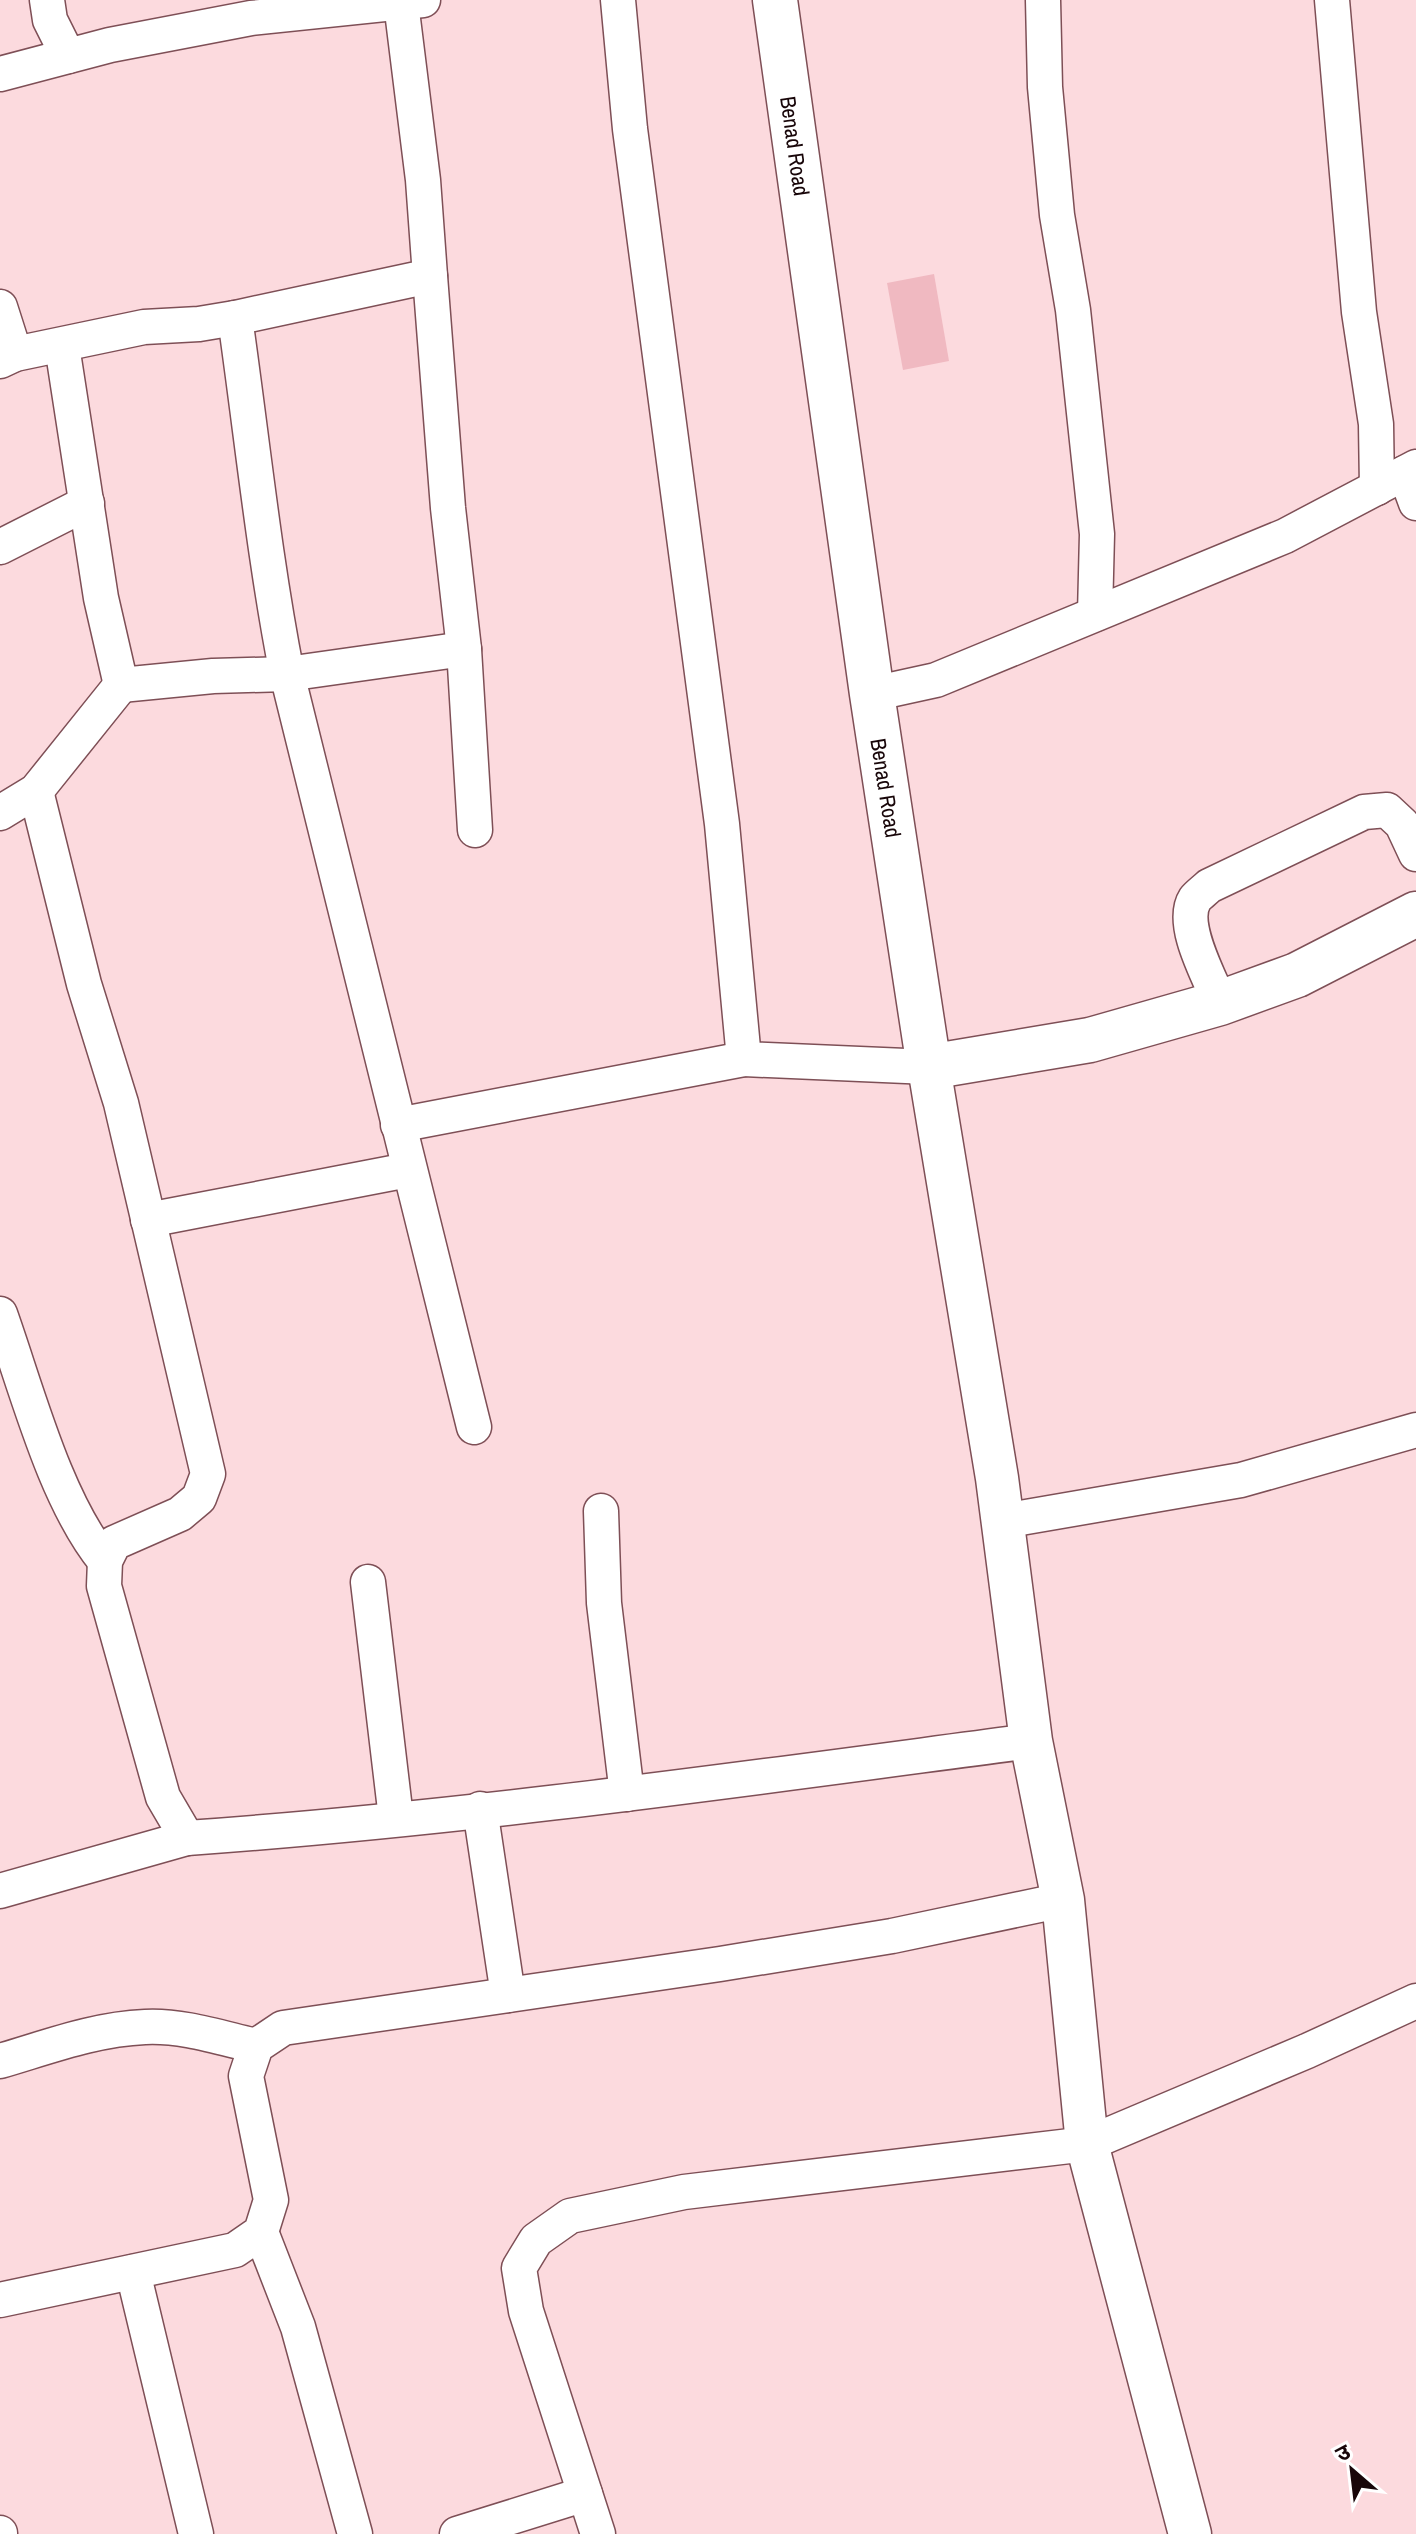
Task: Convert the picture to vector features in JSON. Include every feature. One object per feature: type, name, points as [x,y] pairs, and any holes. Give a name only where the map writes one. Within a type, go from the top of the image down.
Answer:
[{"type":"main road","name":"Benad Road","points":[[775,0],[872,694],[929,1067]]},
{"type":"main road","points":[[929,1067],[1090,1040],[1220,1003],[1297,975],[1416,914]]},
{"type":"street","points":[[47,0],[50,20],[68,56]]},
{"type":"street","points":[[618,0],[630,129],[722,824],[744,1059]]},
{"type":"street","points":[[1043,0],[1045,87],[1057,215],[1073,310],[1097,534],[1095,614]]},
{"type":"street","points":[[872,694],[936,680],[1285,536],[1404,482],[1376,424],[1359,312],[1332,0]]},
{"type":"street","points":[[0,74],[110,45],[251,18],[412,2],[430,276],[448,508],[464,649],[475,830]]},
{"type":"street","points":[[0,307],[8,358],[144,327],[199,324],[235,318],[430,276]]},
{"type":"street","points":[[235,318],[265,527],[270,588],[287,674],[474,1427]]},
{"type":"street","points":[[62,346],[101,598],[121,685]]},
{"type":"street","points":[[0,547],[87,503]]},
{"type":"street","points":[[0,813],[36,791],[121,685],[213,676],[287,674],[464,649]]},
{"type":"street","points":[[36,791],[84,984],[121,1103],[208,1474],[199,1498],[180,1514],[114,1543],[105,1561],[104,1586],[163,1797],[187,1838]]},
{"type":"street","points":[[1220,1003],[1191,933],[1190,916],[1194,900],[1209,886],[1364,812],[1387,810],[1402,824],[1416,854]]},
{"type":"street","points":[[398,1125],[744,1059],[929,1067],[1003,1521],[1031,1741],[1063,1900],[1087,2144],[1190,2534]]},
{"type":"street","points":[[148,1220],[408,1170]]},
{"type":"street","points":[[0,1314],[69,1504],[88,1540],[105,1561]]},
{"type":"street","points":[[1003,1521],[1241,1480],[1416,1430]]},
{"type":"street","points":[[601,1511],[604,1603],[627,1794]]},
{"type":"street","points":[[368,1582],[396,1818]]},
{"type":"street","points":[[0,1891],[187,1838],[627,1794],[1031,1741]]},
{"type":"street","points":[[480,1809],[508,1995]]},
{"type":"street","points":[[0,2300],[235,2250],[261,2232],[271,2200],[246,2076],[256,2046],[283,2028],[892,1936],[1063,1900]]},
{"type":"street","points":[[598,2534],[526,2311],[519,2268],[536,2240],[570,2216],[684,2192],[1087,2144],[1307,2051],[1416,2001]]},
{"type":"street","points":[[0,2061],[94,2033],[148,2026],[202,2033],[256,2046]]},
{"type":"street","points":[[261,2232],[298,2327],[355,2534]]},
{"type":"street","points":[[133,2272],[196,2534]]},
{"type":"street","points":[[457,2534],[585,2494]]},
{"type":"building","points":[[934,274],[949,361],[903,370],[887,283]]}]
